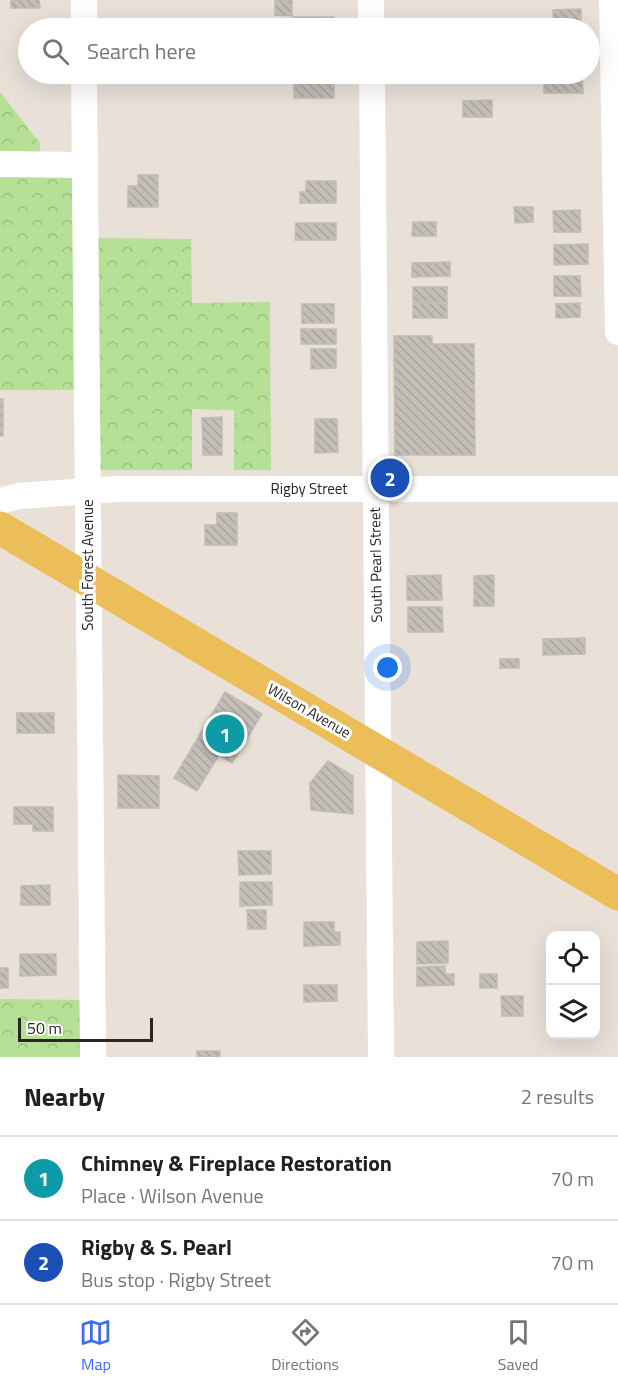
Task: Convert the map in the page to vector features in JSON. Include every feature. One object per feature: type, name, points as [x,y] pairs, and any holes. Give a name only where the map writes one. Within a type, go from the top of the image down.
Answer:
[{"type":"main road","name":"Wilson Avenue","points":[[0,528],[618,894]]},
{"type":"street","points":[[84,0],[84,18]]},
{"type":"street","points":[[371,0],[371,18]]},
{"type":"street","points":[[612,0],[618,332]]},
{"type":"street","name":"South Forest Avenue","points":[[84,84],[93,1057]]},
{"type":"street","name":"South Pearl Street","points":[[372,84],[381,1057]]},
{"type":"street","points":[[0,164],[85,165]]},
{"type":"street","name":"Rigby Street","points":[[0,501],[19,496],[117,489],[618,489]]},
{"type":"green space","points":[[0,92],[40,143],[39,164],[85,165],[86,238],[191,239],[192,303],[270,302],[271,470],[234,470],[234,410],[192,409],[192,470],[87,470],[87,390],[0,390]]},
{"type":"green space","points":[[0,999],[92,1000],[93,1057],[0,1057]]},
{"type":"building","points":[[11,0],[39,0],[40,8],[11,8]]},
{"type":"building","points":[[275,0],[292,0],[292,16],[275,15]]},
{"type":"building","points":[[581,9],[581,18],[553,18],[553,10]]},
{"type":"building","points":[[293,17],[334,17],[334,18]]},
{"type":"building","points":[[294,84],[334,84],[334,98],[294,98]]},
{"type":"building","points":[[544,84],[582,84],[583,93],[544,93]]},
{"type":"building","points":[[492,100],[492,117],[463,117],[463,101]]},
{"type":"building","points":[[138,175],[158,175],[158,207],[128,207],[128,186],[138,186]]},
{"type":"building","points":[[306,181],[336,181],[336,203],[300,203],[300,192],[306,192]]},
{"type":"building","points":[[514,207],[533,207],[533,222],[515,223]]},
{"type":"building","points":[[580,210],[581,232],[554,232],[553,211]]},
{"type":"building","points":[[413,222],[436,222],[436,236],[412,236]]},
{"type":"building","points":[[296,223],[336,223],[336,240],[295,240]]},
{"type":"building","points":[[588,244],[588,264],[554,265],[554,245]]},
{"type":"building","points":[[450,262],[450,276],[412,277],[412,263]]},
{"type":"building","points":[[554,276],[580,276],[581,296],[554,296]]},
{"type":"building","points":[[413,287],[447,287],[447,302],[413,302]]},
{"type":"building","points":[[413,303],[447,303],[447,318],[413,318]]},
{"type":"building","points":[[580,303],[580,317],[556,318],[556,304]]},
{"type":"building","points":[[302,304],[334,304],[334,323],[302,323]]},
{"type":"building","points":[[301,329],[336,329],[336,344],[301,344]]},
{"type":"building","points":[[394,336],[432,336],[432,344],[474,344],[475,455],[395,455]]},
{"type":"building","points":[[311,349],[336,349],[336,368],[311,369]]},
{"type":"building","points":[[0,399],[3,399],[3,436],[0,436]]},
{"type":"building","points":[[222,417],[222,455],[203,455],[202,418]]},
{"type":"building","points":[[315,419],[337,419],[338,452],[315,453]]},
{"type":"building","points":[[217,513],[237,513],[237,545],[205,545],[205,525],[217,525]]},
{"type":"building","points":[[441,575],[442,600],[407,600],[407,576]]},
{"type":"building","points":[[494,575],[494,606],[474,606],[474,576]]},
{"type":"building","points":[[408,607],[442,607],[443,632],[408,632]]},
{"type":"building","points":[[585,638],[585,654],[543,655],[543,639]]},
{"type":"building","points":[[500,659],[519,659],[519,668],[500,668]]},
{"type":"building","points":[[225,692],[262,714],[232,763],[219,755],[197,791],[174,778]]},
{"type":"building","points":[[17,713],[54,713],[54,733],[17,733]]},
{"type":"building","points":[[328,761],[353,776],[353,814],[311,810],[310,783]]},
{"type":"building","points":[[118,775],[159,776],[159,808],[118,808]]},
{"type":"building","points":[[14,807],[53,807],[53,831],[33,831],[33,824],[14,824]]},
{"type":"building","points":[[238,851],[271,851],[271,874],[239,875]]},
{"type":"building","points":[[240,882],[272,882],[272,905],[240,906]]},
{"type":"building","points":[[50,885],[50,905],[21,905],[21,886]]},
{"type":"building","points":[[247,910],[266,910],[266,929],[248,929]]},
{"type":"building","points":[[304,922],[334,922],[334,932],[340,932],[340,945],[304,946]]},
{"type":"building","points":[[448,941],[448,963],[417,964],[417,942]]},
{"type":"building","points":[[20,954],[56,954],[56,975],[20,976]]},
{"type":"building","points":[[445,966],[445,974],[454,974],[454,985],[417,986],[417,967]]},
{"type":"building","points":[[0,968],[8,968],[8,988],[0,988]]},
{"type":"building","points":[[480,974],[497,974],[497,988],[480,988]]},
{"type":"building","points":[[304,985],[337,985],[337,1001],[304,1002]]},
{"type":"building","points":[[501,996],[523,996],[523,1016],[502,1016]]},
{"type":"building","points":[[197,1051],[220,1051],[220,1057],[197,1057]]},
{"type":"place","name":"Rigby & S. Pearl","points":[[390,478]]},
{"type":"place","name":"Chimney & Fireplace Restoration","points":[[225,734]]}]
